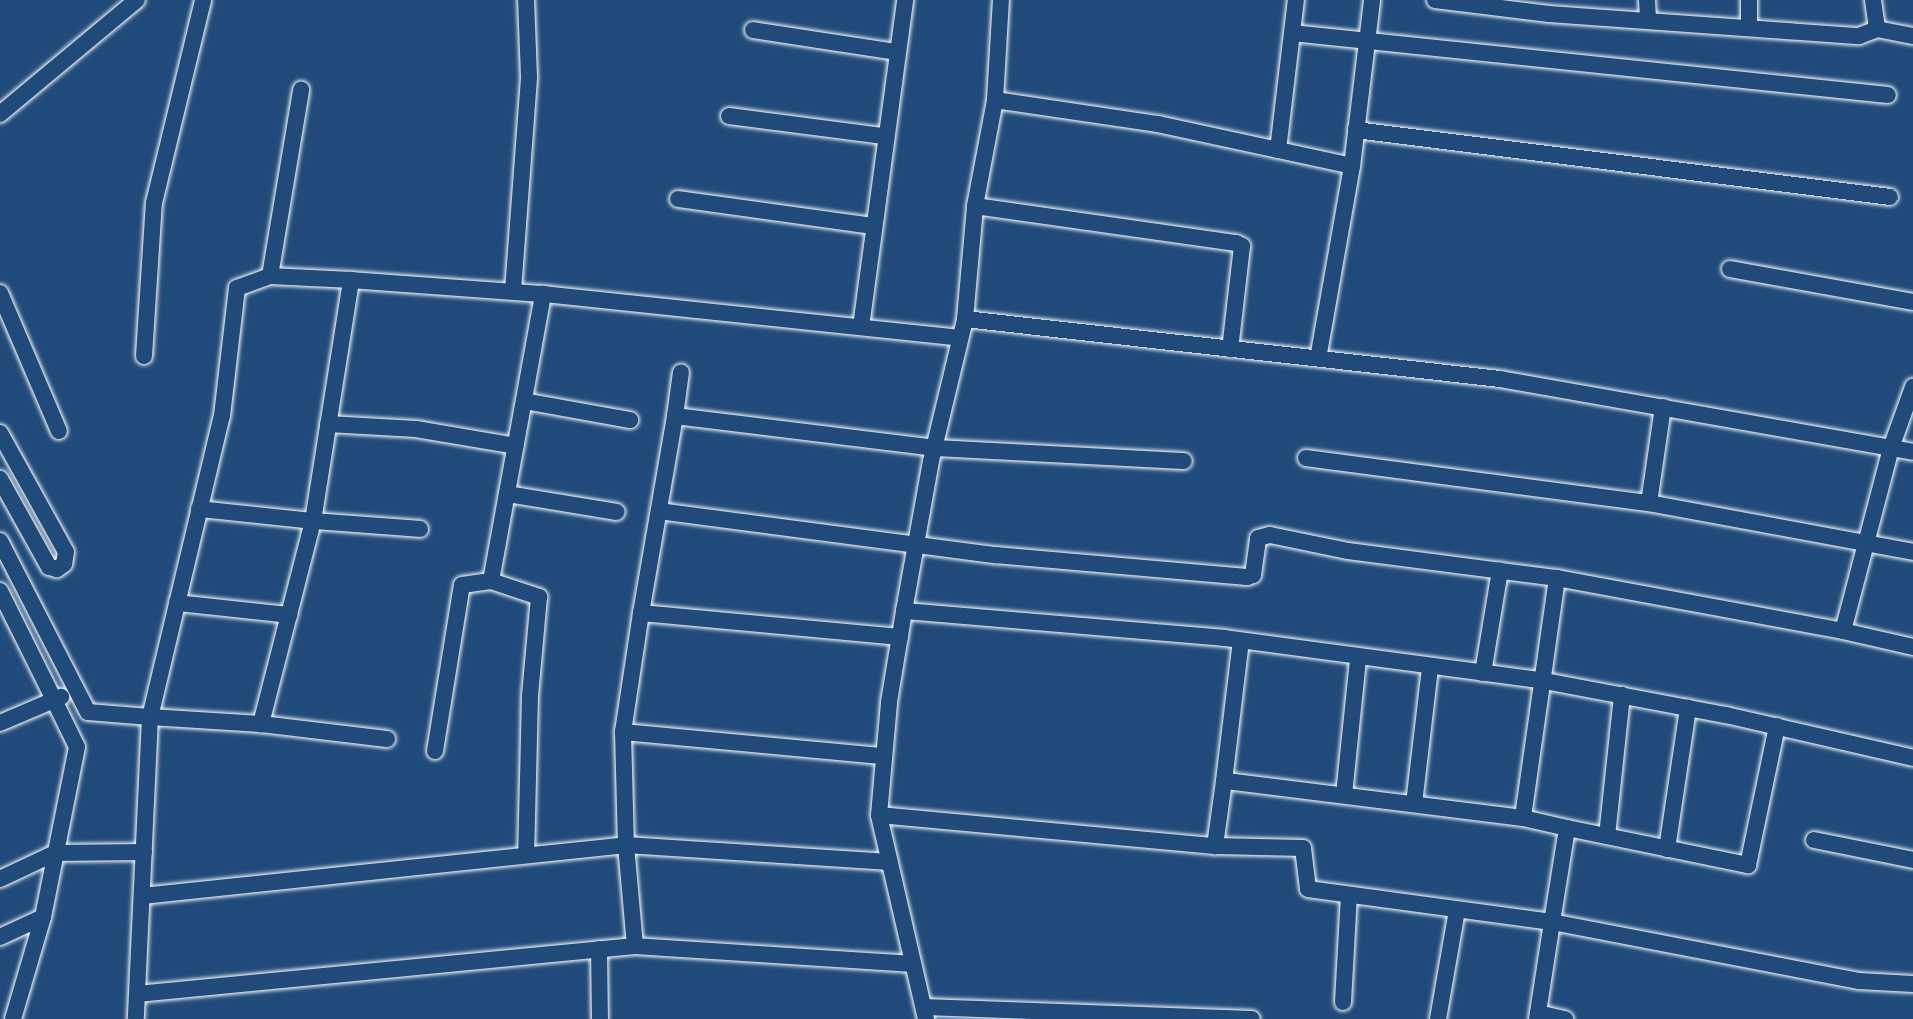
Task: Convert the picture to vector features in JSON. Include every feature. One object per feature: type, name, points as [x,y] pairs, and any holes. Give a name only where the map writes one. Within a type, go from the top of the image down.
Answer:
[{"type":"street","points":[[0,114],[137,0]]},
{"type":"street","points":[[145,356],[154,203],[203,0]]},
{"type":"street","points":[[513,291],[529,77],[526,0]]},
{"type":"street","points":[[861,327],[884,136],[905,0]]},
{"type":"street","points":[[1001,0],[995,100],[975,206],[965,319],[934,448],[904,611],[884,756],[879,815],[925,1013],[1252,1019]]},
{"type":"street","points":[[1278,150],[1296,0]]},
{"type":"street","points":[[1318,358],[1352,166],[1372,0]]},
{"type":"street","points":[[1435,0],[1548,7],[1648,19],[1859,36],[1877,29],[1913,36]]},
{"type":"street","points":[[1647,0],[1648,19]]},
{"type":"street","points":[[1749,0],[1749,27]]},
{"type":"street","points":[[1873,0],[1877,29]]},
{"type":"street","points":[[753,30],[897,52]]},
{"type":"street","points":[[1292,33],[1367,43],[1888,95]]},
{"type":"street","points":[[270,276],[301,90]]},
{"type":"street","points":[[995,100],[1158,124],[1352,166]]},
{"type":"street","points":[[729,116],[884,136]]},
{"type":"street","points":[[1356,130],[1890,197]]},
{"type":"street","points":[[678,199],[872,226]]},
{"type":"street","points":[[975,206],[1242,246],[1230,348]]},
{"type":"street","points":[[1730,269],[1913,302]]},
{"type":"street","points":[[136,1019],[150,717],[222,415],[237,288],[270,276],[513,291],[960,338]]},
{"type":"street","points":[[261,724],[313,521],[351,280]]},
{"type":"street","points":[[0,293],[59,431]]},
{"type":"street","points":[[491,581],[543,294]]},
{"type":"street","points":[[965,319],[1500,379],[1913,452]]},
{"type":"street","points":[[635,946],[626,845],[623,732],[681,372]]},
{"type":"street","points":[[1843,631],[1891,448],[1913,387]]},
{"type":"street","points":[[524,401],[630,420]]},
{"type":"street","points":[[1648,503],[1663,407]]},
{"type":"street","points":[[675,416],[934,448],[1184,461]]},
{"type":"street","points":[[328,424],[416,429],[516,446]]},
{"type":"street","points":[[0,433],[66,552],[64,564],[57,569],[49,567],[0,479]]},
{"type":"street","points":[[1306,458],[1648,503],[1913,552]]},
{"type":"street","points":[[507,495],[617,512]]},
{"type":"street","points":[[199,509],[419,529]]},
{"type":"street","points":[[659,511],[917,544],[1247,577],[1253,575],[1258,538],[1270,535],[1349,551],[1557,578],[1843,631],[1913,647]]},
{"type":"street","points":[[0,541],[88,712],[261,724],[387,740]]},
{"type":"street","points":[[1483,673],[1500,570]]},
{"type":"street","points":[[1523,818],[1539,680],[1557,578]]},
{"type":"street","points":[[435,751],[462,585],[491,581],[539,597],[530,696],[526,855]]},
{"type":"street","points":[[0,591],[77,747],[43,917],[13,1019]]},
{"type":"street","points":[[177,603],[289,615]]},
{"type":"street","points":[[904,611],[1241,641],[1358,659],[1539,680],[1777,726],[1913,758]]},
{"type":"street","points":[[641,614],[900,637]]},
{"type":"street","points":[[1215,846],[1241,641]]},
{"type":"street","points":[[1344,795],[1358,659]]},
{"type":"street","points":[[1413,804],[1430,667]]},
{"type":"street","points":[[0,723],[76,691]]},
{"type":"street","points":[[1607,836],[1622,695]]},
{"type":"street","points":[[1667,849],[1688,708]]},
{"type":"street","points":[[1224,781],[1523,818],[1748,865],[1777,726]]},
{"type":"street","points":[[623,732],[884,756]]},
{"type":"street","points":[[879,815],[1215,846],[1303,848],[1308,889],[1552,922],[1859,981],[1913,984]]},
{"type":"street","points":[[1565,1019],[1537,1016],[1567,828]]},
{"type":"street","points":[[1814,840],[1913,860]]},
{"type":"street","points":[[142,896],[626,845],[889,862]]},
{"type":"street","points":[[0,879],[55,853],[144,852]]},
{"type":"street","points":[[1343,1002],[1349,895]]},
{"type":"street","points":[[1438,1019],[1457,910]]},
{"type":"street","points":[[0,937],[43,917]]},
{"type":"street","points":[[137,994],[635,946],[913,964]]},
{"type":"street","points":[[598,949],[600,1019]]}]
